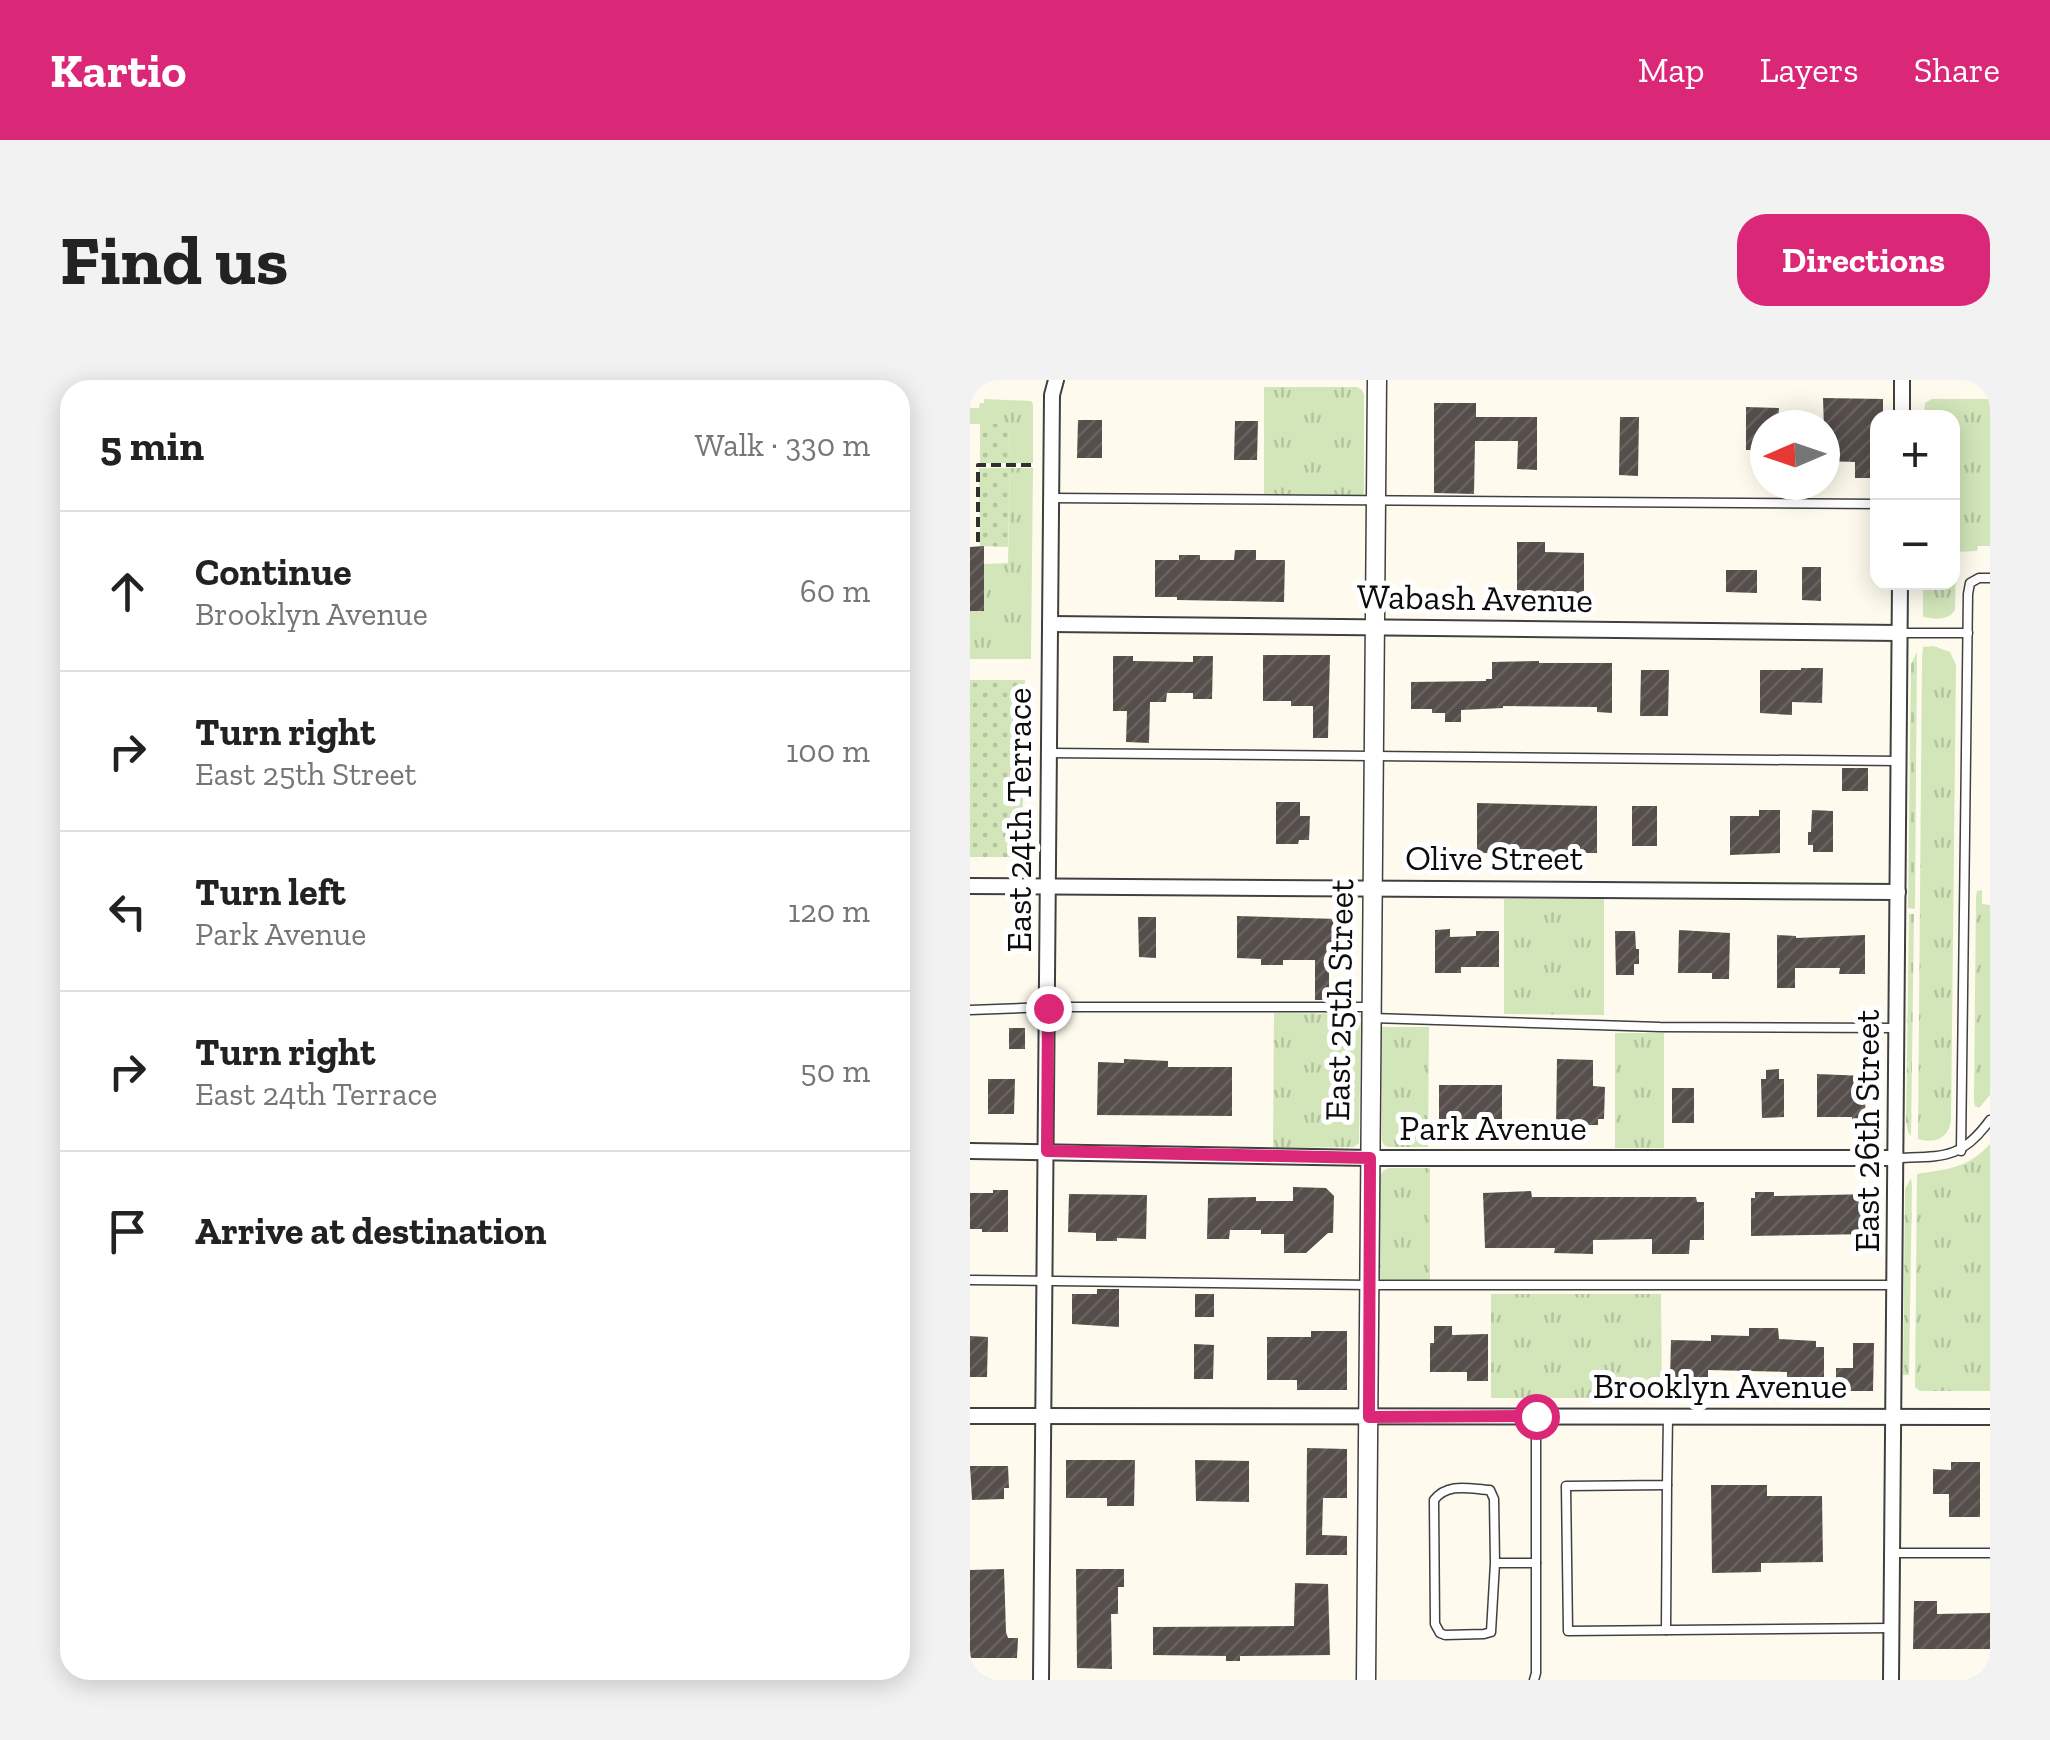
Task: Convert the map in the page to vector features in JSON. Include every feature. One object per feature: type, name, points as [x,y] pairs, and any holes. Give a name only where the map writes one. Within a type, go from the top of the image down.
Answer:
[{"type":"street","name":"East 24th Terrace","points":[[1041,1680],[1052,395],[1056,380]]},
{"type":"street","name":"East 25th Street","points":[[1366,1680],[1377,380]]},
{"type":"street","points":[[1902,380],[1902,410]]},
{"type":"street","name":"East 26th Street","points":[[1892,1680],[1900,590]]},
{"type":"street","name":"Wabash Avenue","points":[[1050,624],[1900,633]]},
{"type":"street","name":"Olive Street","points":[[970,886],[1898,892]]},
{"type":"street","name":"Park Avenue","points":[[970,1151],[1370,1158],[1897,1158]]},
{"type":"street","name":"Brooklyn Avenue","points":[[970,1416],[1990,1416]]},
{"type":"lane","points":[[1051,498],[1870,504]]},
{"type":"lane","points":[[1961,1151],[1970,584],[1978,578],[1990,578]]},
{"type":"lane","points":[[1900,633],[1968,633]]},
{"type":"lane","points":[[1049,753],[1899,761]]},
{"type":"lane","points":[[970,1010],[1372,1012],[1660,1027],[1896,1028]]},
{"type":"lane","points":[[1897,1158],[1961,1151],[1990,1120]]},
{"type":"lane","points":[[970,1280],[1896,1285]]},
{"type":"lane","points":[[1534,1680],[1536,1416]]},
{"type":"lane","points":[[1666,1630],[1668,1416]]},
{"type":"lane","points":[[1668,1485],[1566,1486],[1568,1631],[1892,1628]]},
{"type":"lane","points":[[1448,1488],[1490,1490],[1494,1499],[1495,1563],[1491,1632],[1440,1633],[1435,1624],[1434,1500],[1440,1492],[1448,1488]]},
{"type":"lane","points":[[1893,1553],[1990,1553]]},
{"type":"lane","points":[[1495,1563],[1536,1563]]},
{"type":"path","points":[[978,542],[978,465],[1034,466]]},
{"type":"green space","points":[[1264,387],[1362,390],[1364,496],[1264,496]]},
{"type":"green space","points":[[984,399],[1031,401],[1033,463],[1010,463],[1009,424],[970,424],[970,408],[979,408]]},
{"type":"green space","points":[[1932,399],[1990,399],[1990,546],[1960,552],[1960,410],[1924,410],[1925,403]]},
{"type":"green space","points":[[980,424],[1009,424],[1010,463],[980,463]]},
{"type":"green space","points":[[979,468],[1010,468],[1008,547],[980,546]]},
{"type":"green space","points":[[1010,468],[1033,468],[1031,659],[970,659],[970,611],[984,611],[984,564],[1008,563]]},
{"type":"green space","points":[[1923,590],[1955,590],[1955,610],[1949,616],[1923,617]]},
{"type":"green space","points":[[1923,647],[1950,652],[1956,665],[1951,1120],[1944,1136],[1930,1141],[1918,1139],[1922,658]]},
{"type":"green space","points":[[1917,652],[1914,909],[1908,908],[1911,664]]},
{"type":"green space","points":[[970,680],[1025,680],[1022,857],[970,857]]},
{"type":"green space","points":[[1982,890],[1982,904],[1990,905],[1990,1095],[1979,1108],[1974,1101],[1976,896]]},
{"type":"green space","points":[[1504,899],[1604,899],[1604,1015],[1504,1014]]},
{"type":"green space","points":[[1909,914],[1914,914],[1911,1136],[1906,1122]]},
{"type":"green space","points":[[1274,1013],[1361,1014],[1359,1143],[1354,1147],[1273,1148]]},
{"type":"green space","points":[[1382,1027],[1429,1027],[1428,1147],[1390,1147],[1382,1141]]},
{"type":"green space","points":[[1615,1033],[1664,1033],[1664,1148],[1615,1148]]},
{"type":"green space","points":[[1990,1144],[1990,1391],[1920,1391],[1915,1387],[1917,1174],[1965,1163]]},
{"type":"green space","points":[[1389,1168],[1430,1168],[1430,1280],[1380,1280],[1380,1176]]},
{"type":"green space","points":[[1911,1178],[1909,1375],[1903,1375],[1905,1189]]},
{"type":"green space","points":[[1491,1294],[1661,1294],[1662,1398],[1491,1398]]},
{"type":"building","points":[[1823,398],[1883,399],[1883,410],[1870,410],[1870,478],[1855,478],[1855,462],[1840,462],[1840,410],[1823,410]]},
{"type":"building","points":[[1434,403],[1476,403],[1476,417],[1537,417],[1537,470],[1517,469],[1518,441],[1475,441],[1474,494],[1434,493]]},
{"type":"building","points":[[1746,407],[1779,408],[1750,410],[1750,450],[1746,450]]},
{"type":"building","points":[[1620,417],[1639,417],[1638,476],[1619,475]]},
{"type":"building","points":[[1078,420],[1102,420],[1102,458],[1077,458]]},
{"type":"building","points":[[1235,421],[1258,421],[1257,460],[1234,460]]},
{"type":"building","points":[[1517,542],[1545,542],[1545,552],[1584,553],[1584,594],[1517,592]]},
{"type":"building","points":[[984,546],[984,611],[970,611],[970,547]]},
{"type":"building","points":[[1235,550],[1256,550],[1256,560],[1285,560],[1284,602],[1155,597],[1155,560],[1200,555],[1200,560],[1234,560]]},
{"type":"building","points":[[1802,567],[1821,567],[1821,601],[1802,600]]},
{"type":"building","points":[[1726,570],[1757,570],[1757,593],[1726,592]]},
{"type":"building","points":[[1263,655],[1330,655],[1328,738],[1313,738],[1313,706],[1263,701]]},
{"type":"building","points":[[1113,656],[1133,656],[1133,661],[1193,662],[1193,656],[1213,656],[1212,699],[1193,699],[1193,693],[1167,693],[1166,702],[1150,702],[1149,743],[1126,742],[1127,711],[1113,711]]},
{"type":"building","points":[[1492,662],[1612,663],[1612,713],[1597,712],[1597,707],[1503,706],[1461,710],[1461,722],[1445,722],[1445,713],[1411,709],[1411,682],[1486,681],[1492,679]]},
{"type":"building","points":[[1823,668],[1822,703],[1792,702],[1792,715],[1760,713],[1760,670]]},
{"type":"building","points":[[1641,670],[1669,670],[1668,716],[1640,716]]},
{"type":"building","points":[[1842,768],[1868,768],[1868,791],[1842,791]]},
{"type":"building","points":[[1276,802],[1300,802],[1300,816],[1310,816],[1309,840],[1276,844]]},
{"type":"building","points":[[1477,803],[1597,806],[1597,853],[1477,853]]},
{"type":"building","points":[[1632,806],[1657,806],[1657,846],[1632,846]]},
{"type":"building","points":[[1759,810],[1780,810],[1780,853],[1730,855],[1730,816],[1759,816]]},
{"type":"building","points":[[1812,810],[1833,811],[1833,852],[1813,852],[1813,845],[1808,845]]},
{"type":"building","points":[[1237,916],[1338,919],[1337,963],[1329,963],[1329,1000],[1315,1000],[1315,960],[1261,965],[1261,959],[1237,958]]},
{"type":"building","points":[[1138,917],[1156,917],[1156,958],[1139,957]]},
{"type":"building","points":[[1450,929],[1450,937],[1499,931],[1499,967],[1461,967],[1461,973],[1435,973],[1435,930]]},
{"type":"building","points":[[1679,930],[1730,933],[1729,979],[1712,979],[1712,973],[1678,973]]},
{"type":"building","points":[[1615,931],[1635,931],[1639,964],[1634,964],[1634,975],[1616,975]]},
{"type":"building","points":[[1777,935],[1865,935],[1865,974],[1839,974],[1840,968],[1795,968],[1795,988],[1777,988]]},
{"type":"building","points":[[1009,1028],[1025,1028],[1025,1049],[1009,1049]]},
{"type":"building","points":[[1124,1059],[1168,1061],[1168,1067],[1232,1067],[1232,1116],[1097,1115],[1098,1062],[1124,1063]]},
{"type":"building","points":[[1557,1059],[1593,1060],[1593,1086],[1605,1087],[1604,1119],[1598,1119],[1598,1125],[1556,1125]]},
{"type":"building","points":[[1779,1069],[1779,1079],[1784,1079],[1784,1117],[1762,1118],[1761,1079],[1766,1079],[1766,1070]]},
{"type":"building","points":[[1817,1074],[1866,1076],[1865,1120],[1817,1117]]},
{"type":"building","points":[[988,1079],[1015,1079],[1014,1114],[988,1114]]},
{"type":"building","points":[[1439,1085],[1502,1085],[1502,1119],[1439,1119]]},
{"type":"building","points":[[1672,1088],[1694,1088],[1694,1123],[1672,1123]]},
{"type":"building","points":[[1293,1187],[1326,1188],[1334,1196],[1333,1233],[1306,1253],[1284,1253],[1284,1234],[1261,1234],[1261,1230],[1230,1230],[1229,1239],[1207,1239],[1208,1198],[1293,1201]]},
{"type":"building","points":[[1008,1190],[1008,1232],[970,1229],[970,1193]]},
{"type":"building","points":[[1531,1191],[1532,1197],[1696,1197],[1697,1202],[1704,1202],[1704,1240],[1690,1240],[1689,1254],[1652,1254],[1652,1239],[1593,1240],[1593,1254],[1554,1253],[1555,1248],[1485,1248],[1483,1193]]},
{"type":"building","points":[[1755,1192],[1774,1192],[1774,1196],[1872,1194],[1872,1234],[1751,1236],[1751,1198],[1755,1198]]},
{"type":"building","points":[[1069,1194],[1147,1195],[1146,1239],[1096,1241],[1096,1233],[1068,1232]]},
{"type":"building","points":[[1097,1289],[1119,1289],[1119,1327],[1072,1324],[1072,1294],[1097,1294]]},
{"type":"building","points":[[1195,1294],[1214,1294],[1214,1317],[1195,1317]]},
{"type":"building","points":[[1434,1326],[1452,1326],[1452,1335],[1488,1334],[1488,1381],[1467,1381],[1467,1372],[1430,1372]]},
{"type":"building","points":[[1749,1328],[1778,1328],[1779,1339],[1816,1341],[1816,1347],[1824,1347],[1824,1377],[1708,1370],[1708,1381],[1670,1380],[1671,1340],[1711,1341],[1711,1335],[1749,1336]]},
{"type":"building","points":[[1311,1331],[1347,1331],[1347,1390],[1297,1390],[1297,1380],[1267,1380],[1267,1337],[1311,1337]]},
{"type":"building","points":[[970,1336],[988,1337],[987,1377],[970,1377]]},
{"type":"building","points":[[1853,1343],[1874,1343],[1873,1391],[1836,1391],[1836,1368],[1853,1368]]},
{"type":"building","points":[[1194,1344],[1214,1345],[1213,1379],[1194,1379]]},
{"type":"building","points":[[1307,1448],[1347,1449],[1347,1498],[1323,1498],[1322,1535],[1347,1536],[1347,1555],[1306,1555]]},
{"type":"building","points":[[1066,1460],[1135,1460],[1134,1506],[1107,1506],[1107,1498],[1066,1498]]},
{"type":"building","points":[[1195,1460],[1249,1461],[1249,1502],[1196,1501]]},
{"type":"building","points":[[1951,1462],[1980,1462],[1980,1517],[1949,1517],[1949,1494],[1933,1494],[1933,1469],[1951,1470]]},
{"type":"building","points":[[970,1466],[1008,1466],[1009,1488],[1004,1488],[1004,1499],[972,1500]]},
{"type":"building","points":[[1711,1485],[1767,1485],[1767,1496],[1822,1496],[1823,1562],[1761,1563],[1761,1572],[1712,1573]]},
{"type":"building","points":[[1004,1569],[1006,1632],[1008,1638],[1018,1638],[1017,1658],[970,1658],[970,1570]]},
{"type":"building","points":[[1076,1569],[1124,1569],[1124,1587],[1118,1587],[1118,1614],[1111,1614],[1112,1669],[1077,1668]]},
{"type":"building","points":[[1295,1583],[1328,1584],[1330,1655],[1240,1656],[1240,1661],[1226,1661],[1226,1656],[1153,1655],[1153,1627],[1294,1626]]},
{"type":"building","points":[[1914,1601],[1937,1601],[1937,1614],[1990,1613],[1990,1649],[1913,1649]]},
{"type":"route","points":[[1048,1008],[1047,1151],[1370,1158],[1369,1417],[1536,1416]]}]
